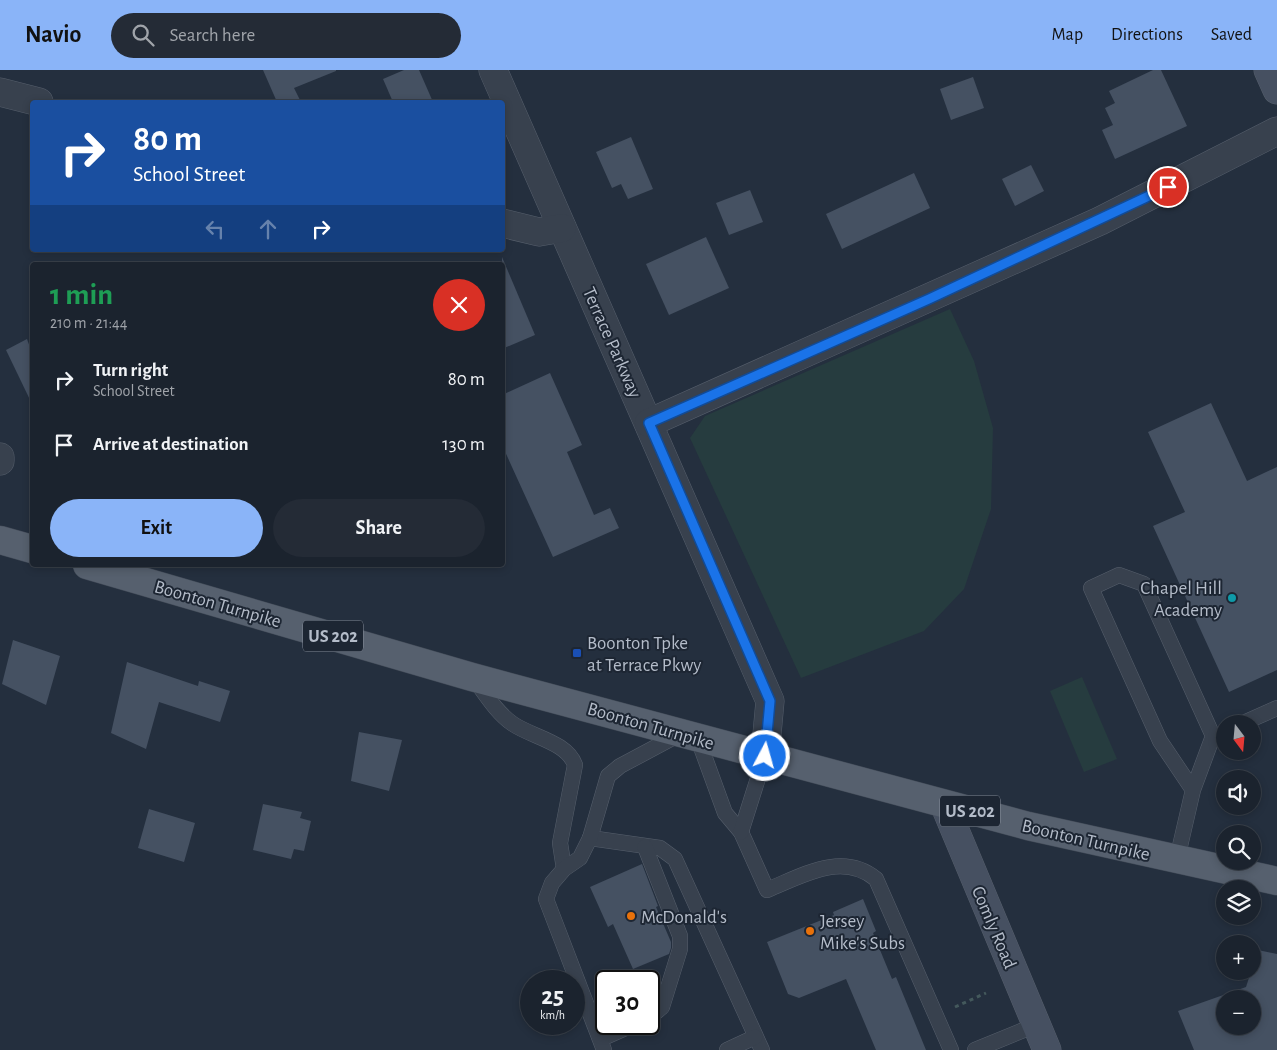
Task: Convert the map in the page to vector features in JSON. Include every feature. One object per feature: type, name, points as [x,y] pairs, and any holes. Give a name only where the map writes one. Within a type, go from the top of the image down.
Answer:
[{"type":"main road","points":[[1268,70],[1277,90]]},
{"type":"main road","points":[[0,540],[30,548]]},
{"type":"main road","name":"Boonton Turnpike","points":[[94,567],[472,676],[944,804],[1028,826],[1277,881]]},
{"type":"main road","name":"Comly Road","points":[[944,804],[1046,1050]]},
{"type":"street","name":"Terrace Parkway","points":[[493,70],[770,701],[765,756]]},
{"type":"street","points":[[0,92],[31,100]]},
{"type":"street","points":[[649,423],[1100,221],[1277,131]]},
{"type":"street","points":[[505,224],[539,232],[562,228]]},
{"type":"lane","points":[[1193,790],[1160,741],[1091,588],[1118,575],[1144,584],[1216,727]]},
{"type":"lane","points":[[472,676],[493,704],[512,723],[555,744],[572,756],[575,765],[560,844],[564,869]]},
{"type":"lane","points":[[1261,715],[1277,708]]},
{"type":"lane","points":[[618,1035],[603,1044],[546,899],[552,883],[564,869],[580,858],[590,838],[608,776],[620,766],[689,736],[725,813],[741,832],[767,890],[822,868],[837,866],[865,871],[876,879],[951,1050]]},
{"type":"lane","points":[[1177,859],[1193,790],[1216,740]]},
{"type":"lane","points":[[741,832],[765,756]]},
{"type":"lane","points":[[590,838],[667,851],[676,859],[759,1044],[727,1050]]},
{"type":"lane","points":[[645,847],[680,936],[680,949],[660,1009]]},
{"type":"lane","points":[[977,1049],[1036,1024]]},
{"type":"path","points":[[951,1009],[986,993]]},
{"type":"green space","points":[[950,309],[974,361],[993,428],[991,509],[964,589],[924,631],[801,678],[690,438],[705,416]]},
{"type":"green space","points":[[1082,677],[1117,759],[1084,772],[1050,691]]},
{"type":"building","points":[[263,70],[336,70],[294,88],[300,100],[276,100]]},
{"type":"building","points":[[404,70],[419,70],[432,100],[392,100],[383,79]]},
{"type":"building","points":[[1153,70],[1161,70],[1187,126],[1115,159],[1102,130],[1113,125],[1105,108],[1115,103],[1109,91]]},
{"type":"building","points":[[973,77],[984,108],[951,120],[940,89]]},
{"type":"building","points":[[631,137],[653,189],[628,199],[621,184],[612,188],[596,152]]},
{"type":"building","points":[[1031,165],[1044,191],[1015,206],[1002,179]]},
{"type":"building","points":[[914,173],[930,208],[842,249],[826,214]]},
{"type":"building","points":[[750,190],[763,222],[729,235],[716,203]]},
{"type":"building","points":[[706,237],[729,288],[669,315],[646,264]]},
{"type":"building","points":[[505,264],[535,335],[505,348]]},
{"type":"building","points":[[27,339],[30,347],[30,400],[6,350]]},
{"type":"building","points":[[550,373],[582,445],[567,452],[594,515],[610,508],[619,528],[553,557],[505,452],[505,394]]},
{"type":"building","name":"Chapel Hill Academy","points":[[1211,403],[1247,481],[1277,467],[1277,670],[1229,692],[1153,526],[1185,512],[1148,432]]},
{"type":"building","points":[[13,640],[60,656],[46,705],[2,684]]},
{"type":"building","points":[[127,662],[198,686],[199,681],[230,691],[220,722],[159,702],[146,749],[111,733]]},
{"type":"building","points":[[359,732],[402,740],[389,791],[351,781]]},
{"type":"building","points":[[263,804],[302,812],[300,818],[311,821],[304,851],[294,849],[291,859],[253,850]]},
{"type":"building","points":[[149,809],[195,823],[184,862],[138,848]]},
{"type":"building","name":"McDonald's","points":[[642,864],[658,906],[656,907],[671,942],[671,948],[669,954],[633,969],[613,924],[608,927],[590,887]]},
{"type":"building","points":[[863,899],[876,931],[873,933],[892,979],[896,977],[926,1050],[876,1050],[846,979],[799,998],[788,994],[767,942],[834,915],[833,912]]},
{"type":"building","points":[[1261,951],[1277,954],[1277,1050],[1194,1050],[1178,1011],[1216,998],[1216,1035],[1261,1035],[1261,990],[1238,990],[1246,987],[1248,980],[1261,980]]},
{"type":"place","name":"Chapel Hill Academy","points":[[1232,598]]},
{"type":"place","name":"Boonton Tpke at Terrace Pkwy","points":[[577,653]]},
{"type":"place","name":"McDonald's","points":[[631,916]]},
{"type":"place","name":"Jersey Mike's Subs","points":[[810,931]]},
{"type":"route","points":[[765,756],[770,701],[649,423],[929,299],[1100,221],[1168,187]]}]
